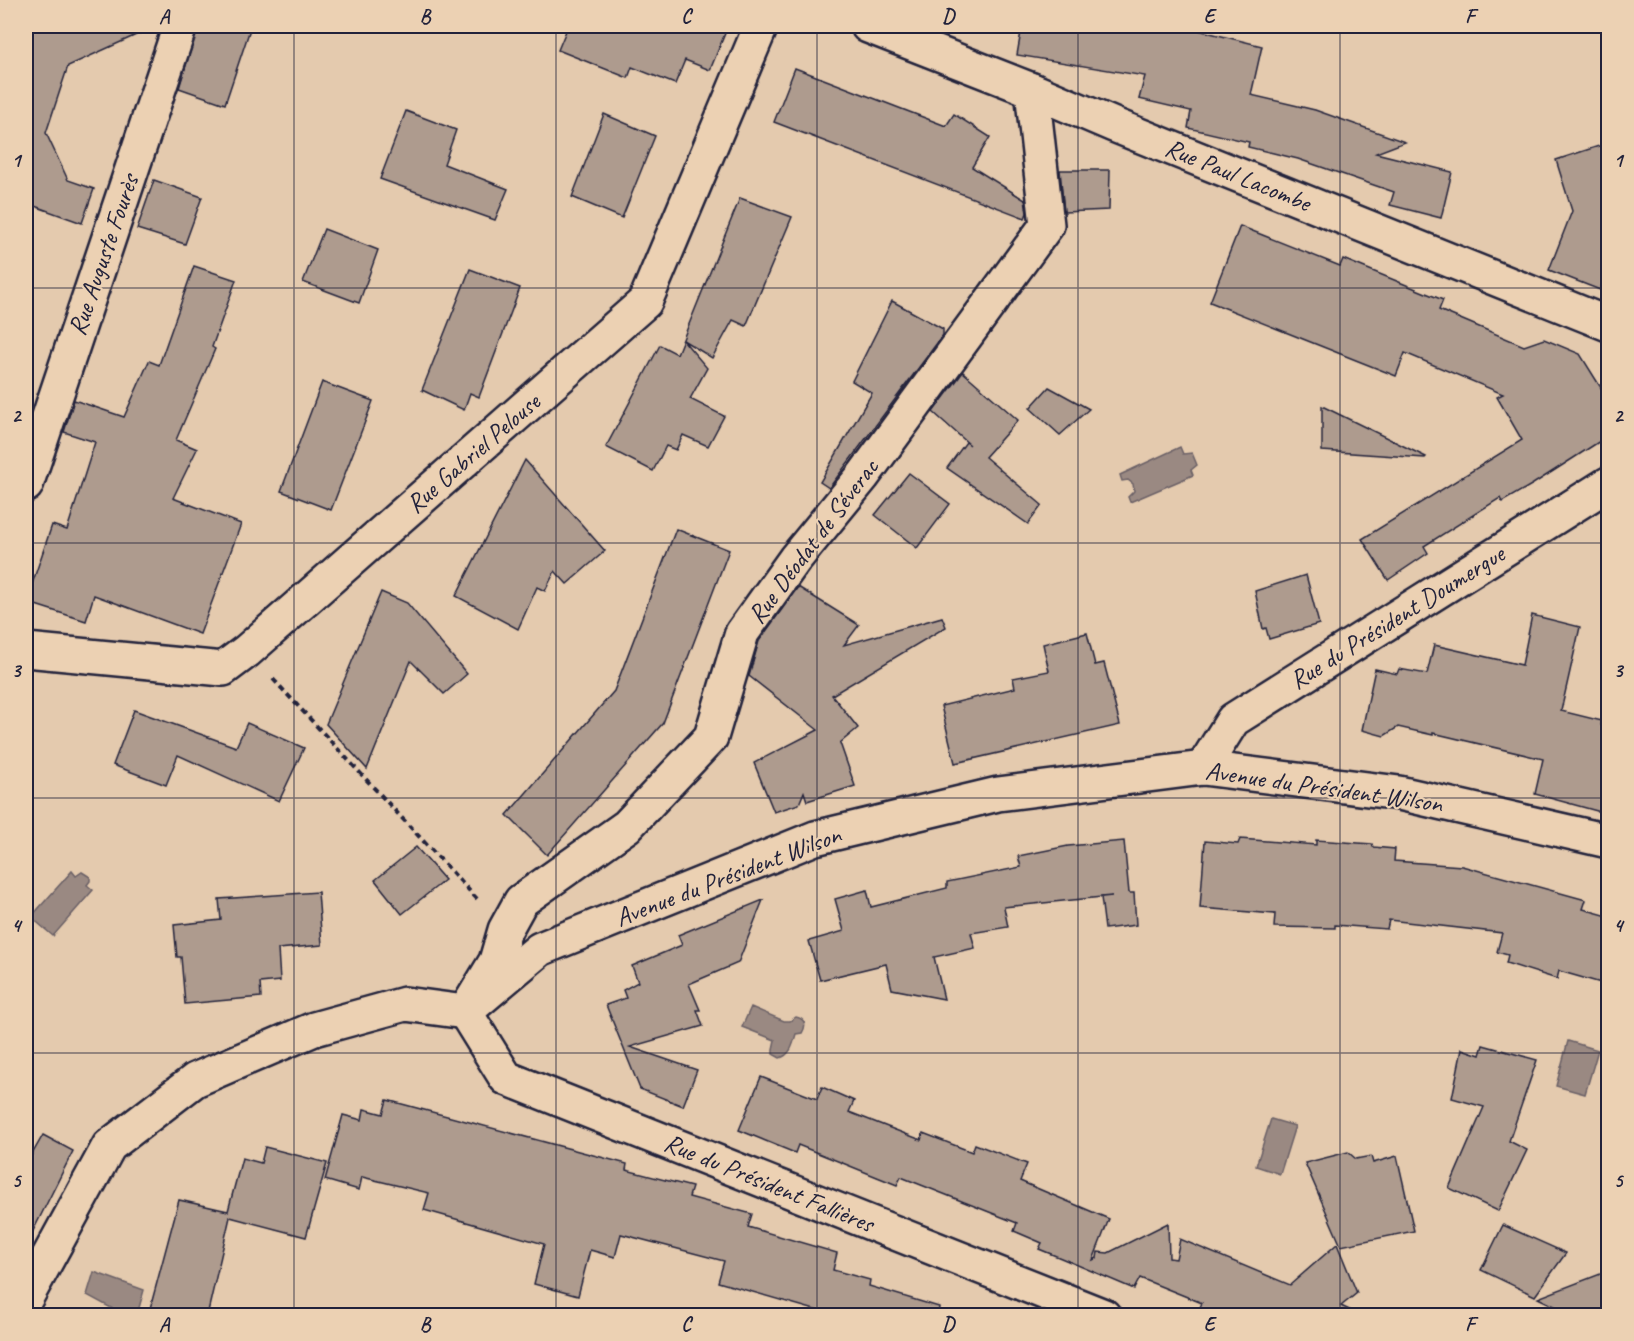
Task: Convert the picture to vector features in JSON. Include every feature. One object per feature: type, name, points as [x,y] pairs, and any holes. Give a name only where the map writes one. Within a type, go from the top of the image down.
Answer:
[{"type":"street","name":"Rue Auguste Fourès","points":[[26,485],[180,26]]},
{"type":"street","name":"Rue Gabriel Pelouse","points":[[26,650],[223,669],[247,651],[645,302],[761,26]]},
{"type":"street","name":"Rue Paul Lacombe","points":[[868,26],[1032,90],[1125,130],[1608,324]]},
{"type":"street","name":"Rue Déodat de Séverac","points":[[465,1012],[496,961],[505,930],[521,901],[627,826],[711,737],[742,633],[795,559],[863,476],[1047,225],[1032,90]]},
{"type":"street","name":"Rue du Président Doumergue","points":[[1203,768],[1233,720],[1608,484]]},
{"type":"street","name":"Avenue du Président Wilson","points":[[465,1012],[540,949],[815,838],[998,794],[1203,768],[1400,793],[1608,841]]},
{"type":"street","points":[[26,1298],[109,1146],[195,1080],[314,1029],[405,1004],[465,1012]]},
{"type":"street","name":"Rue du Président Fallières","points":[[465,1012],[506,1078],[1104,1316]]},
{"type":"path","points":[[247,651],[505,930]]},
{"type":"shaded area","points":[[1180,447],[1183,454],[1192,453],[1197,465],[1191,470],[1193,475],[1130,502],[1128,497],[1134,491],[1133,484],[1128,480],[1122,481],[1120,475]]},
{"type":"shaded area","points":[[72,871],[76,876],[82,872],[90,877],[87,885],[93,890],[53,936],[31,917]]},
{"type":"shaded area","points":[[751,1007],[784,1021],[790,1021],[796,1017],[803,1021],[802,1033],[796,1034],[791,1049],[784,1057],[780,1058],[773,1054],[775,1040],[742,1027]]},
{"type":"shaded area","points":[[1568,1041],[1598,1050],[1585,1094],[1556,1086]]},
{"type":"shaded area","points":[[1271,1119],[1295,1126],[1280,1174],[1256,1166]]},
{"type":"shaded area","points":[[94,1272],[144,1290],[137,1315],[124,1315],[87,1295]]},
{"type":"building","points":[[26,26],[156,26],[68,66],[46,133],[68,180],[94,189],[82,223],[26,203]]},
{"type":"building","points":[[198,26],[251,26],[225,104],[179,88]]},
{"type":"building","points":[[568,26],[728,26],[710,70],[685,60],[675,84],[632,67],[628,78],[558,50]]},
{"type":"building","points":[[1022,26],[1182,26],[1262,46],[1251,95],[1315,110],[1405,142],[1376,153],[1452,172],[1441,218],[1390,205],[1394,192],[1298,159],[1248,147],[1249,142],[1188,128],[1191,111],[1139,99],[1145,76],[1017,55]]},
{"type":"building","points":[[795,68],[946,126],[954,114],[990,137],[972,167],[1025,200],[1027,213],[1025,218],[774,122]]},
{"type":"building","points":[[406,111],[456,130],[444,164],[508,189],[495,220],[380,179]]},
{"type":"building","points":[[604,114],[655,136],[622,218],[572,197]]},
{"type":"building","points":[[1608,143],[1608,268],[1600,290],[1549,270],[1572,211],[1556,160]]},
{"type":"building","points":[[1060,170],[1110,170],[1109,210],[1064,212]]},
{"type":"building","points":[[154,180],[202,197],[185,244],[137,229]]},
{"type":"building","points":[[740,198],[792,217],[746,326],[733,320],[712,358],[683,340],[707,368],[690,399],[724,416],[708,446],[683,435],[676,450],[666,446],[653,471],[606,447],[660,345],[677,354]]},
{"type":"building","points":[[1240,226],[1340,266],[1343,259],[1443,300],[1439,310],[1524,346],[1544,339],[1580,354],[1608,399],[1608,436],[1533,484],[1502,502],[1500,498],[1424,546],[1428,553],[1388,580],[1362,539],[1522,440],[1497,397],[1503,394],[1405,353],[1396,376],[1210,302]]},
{"type":"building","points":[[324,229],[378,250],[359,303],[303,282]]},
{"type":"building","points":[[194,266],[236,280],[212,347],[215,349],[176,440],[197,449],[173,498],[241,524],[200,634],[94,595],[86,621],[26,602],[52,525],[67,530],[95,442],[64,432],[74,400],[124,417],[149,361],[159,365]]},
{"type":"building","points":[[470,269],[520,288],[479,397],[470,393],[464,410],[422,390]]},
{"type":"building","points":[[892,301],[943,329],[943,335],[829,488],[820,482],[872,393],[852,381]]},
{"type":"building","points":[[963,372],[1018,420],[985,457],[1042,505],[1028,524],[947,468],[966,442],[970,445],[933,412]]},
{"type":"building","points":[[322,382],[373,401],[331,510],[281,491]]},
{"type":"building","points":[[1049,387],[1089,409],[1060,435],[1030,408]]},
{"type":"building","points":[[1322,406],[1426,457],[1322,451]]},
{"type":"building","points":[[525,460],[605,551],[567,584],[555,571],[545,591],[537,587],[518,629],[456,596]]},
{"type":"building","points":[[909,473],[950,504],[917,548],[875,515]]},
{"type":"building","points":[[676,529],[729,550],[663,723],[547,855],[507,815],[614,691]]},
{"type":"building","points":[[1306,575],[1319,624],[1269,639],[1266,628],[1263,629],[1255,591]]},
{"type":"building","points":[[798,587],[859,625],[844,645],[942,617],[946,627],[832,695],[858,728],[840,743],[855,786],[807,801],[804,792],[799,804],[774,812],[754,763],[818,730],[749,676],[759,641]]},
{"type":"building","points":[[381,592],[407,603],[467,674],[444,694],[411,661],[367,769],[326,724]]},
{"type":"building","points":[[1532,615],[1580,627],[1561,711],[1602,721],[1601,725],[1608,727],[1608,814],[1535,794],[1543,759],[1398,727],[1384,736],[1362,730],[1375,669],[1397,674],[1399,669],[1427,674],[1434,645],[1522,665]]},
{"type":"building","points":[[1087,633],[1095,665],[1104,663],[1120,725],[955,763],[941,706],[1015,688],[1013,678],[1049,671],[1043,644]]},
{"type":"building","points":[[134,710],[236,747],[247,723],[304,748],[279,801],[178,755],[166,785],[113,765]]},
{"type":"building","points":[[1240,839],[1316,845],[1316,840],[1372,844],[1373,847],[1395,849],[1394,861],[1462,866],[1586,900],[1583,909],[1608,916],[1608,985],[1559,971],[1557,979],[1506,963],[1508,955],[1497,952],[1502,933],[1389,920],[1387,929],[1335,925],[1335,928],[1274,927],[1275,914],[1200,908],[1205,841],[1238,844]]},
{"type":"building","points":[[1124,841],[1129,893],[1134,893],[1136,925],[1105,929],[1101,897],[1004,907],[1008,927],[971,933],[975,948],[934,957],[944,999],[892,989],[886,964],[820,980],[809,941],[844,931],[835,899],[867,890],[871,907],[947,888],[947,882],[1021,867],[1018,856],[1068,846]]},
{"type":"building","points":[[416,847],[445,880],[402,914],[375,880]]},
{"type":"building","points":[[318,892],[322,945],[278,949],[280,981],[260,983],[261,997],[185,1004],[181,957],[177,957],[174,925],[221,920],[219,899]]},
{"type":"building","points":[[763,900],[738,963],[689,984],[700,1010],[697,1010],[703,1026],[630,1047],[697,1070],[683,1106],[640,1089],[606,1005],[626,998],[623,990],[638,982],[632,966],[682,945],[678,935]]},
{"type":"building","points":[[1483,1045],[1537,1060],[1509,1141],[1527,1150],[1498,1211],[1449,1188],[1484,1107],[1452,1098],[1462,1049],[1480,1055]]},
{"type":"building","points":[[761,1077],[817,1099],[822,1087],[854,1101],[849,1112],[921,1140],[923,1133],[972,1152],[975,1144],[1027,1164],[1020,1181],[1109,1219],[1093,1260],[1097,1258],[1098,1252],[1108,1253],[1168,1223],[1169,1258],[1176,1259],[1180,1239],[1290,1285],[1337,1244],[1357,1293],[1341,1306],[1362,1316],[1196,1316],[1202,1303],[1140,1278],[1134,1289],[1039,1249],[1042,1243],[1014,1231],[1017,1223],[901,1177],[897,1185],[798,1145],[795,1153],[739,1130]]},
{"type":"building","points":[[387,1100],[627,1164],[626,1170],[692,1187],[689,1197],[752,1214],[748,1227],[837,1253],[833,1270],[870,1280],[869,1286],[939,1307],[938,1316],[836,1316],[718,1282],[724,1261],[621,1234],[615,1257],[590,1250],[578,1296],[534,1284],[544,1244],[424,1210],[429,1193],[362,1177],[359,1190],[325,1180],[343,1115],[362,1120],[364,1109],[383,1114]]},
{"type":"building","points":[[43,1135],[73,1151],[26,1245],[26,1165]]},
{"type":"building","points":[[265,1147],[327,1163],[306,1237],[230,1217],[207,1316],[148,1316],[179,1200],[228,1211],[242,1158],[261,1163]]},
{"type":"building","points":[[1348,1152],[1356,1159],[1371,1156],[1373,1163],[1397,1156],[1414,1231],[1341,1246],[1305,1163]]},
{"type":"building","points":[[1503,1225],[1566,1253],[1535,1296],[1481,1270]]},
{"type":"building","points":[[1608,1271],[1608,1316],[1567,1316],[1565,1311],[1538,1298]]}]
